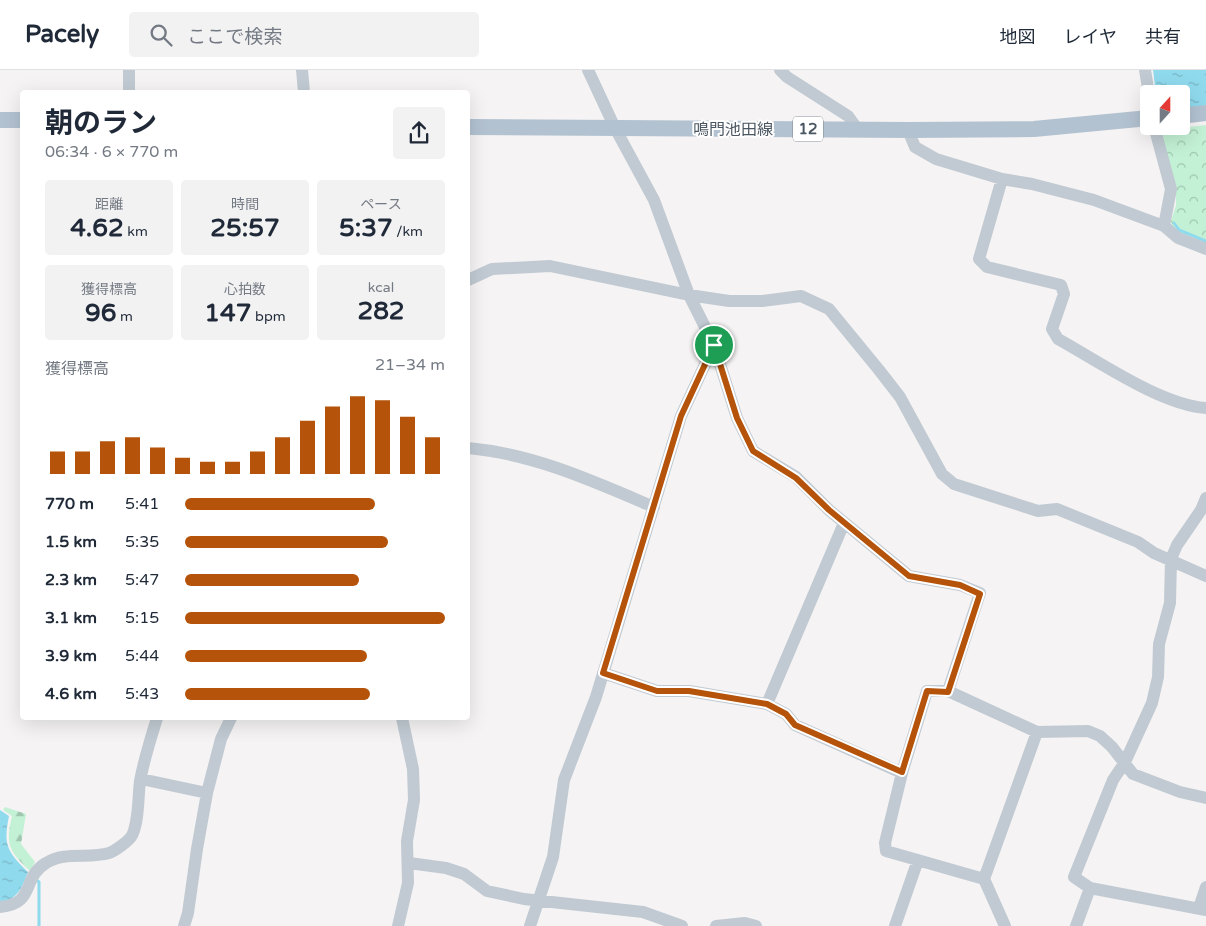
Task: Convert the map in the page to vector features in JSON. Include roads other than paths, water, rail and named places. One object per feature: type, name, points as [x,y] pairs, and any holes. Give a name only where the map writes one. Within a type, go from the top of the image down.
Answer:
[{"type":"main road","points":[[1190,115],[1206,114]]},
{"type":"main road","name":"鳴門池田線","points":[[470,127],[858,130],[1034,129],[1140,119]]},
{"type":"main road","points":[[0,120],[20,120]]},
{"type":"street","points":[[129,70],[129,90]]},
{"type":"street","points":[[302,70],[304,90]]},
{"type":"street","points":[[588,70],[615,128],[654,200],[689,296],[714,345],[737,418],[753,451],[796,478],[844,523],[909,576],[960,585],[980,594],[948,692]]},
{"type":"street","points":[[780,70],[787,77],[848,116],[858,130]]},
{"type":"street","points":[[1146,70],[1148,85]]},
{"type":"street","points":[[908,130],[915,147],[936,159],[1002,179],[1032,184],[1094,200],[1164,226],[1178,238],[1206,250]]},
{"type":"street","points":[[1157,135],[1172,190],[1164,226]]},
{"type":"street","points":[[1002,179],[979,259],[987,266],[1061,285],[1064,294],[1052,329],[1058,339],[1159,395],[1192,407],[1206,408]]},
{"type":"street","points":[[470,279],[492,269],[550,266],[689,296],[729,301],[762,301],[801,296],[830,309],[900,397],[942,474],[954,484],[1038,511],[1057,509],[1130,539],[1154,553],[1206,576]]},
{"type":"street","points":[[530,926],[553,857],[564,780],[603,673],[681,416],[714,345]]},
{"type":"street","points":[[470,448],[531,460],[560,468],[654,507]]},
{"type":"street","points":[[1206,498],[1201,510],[1177,545],[1171,559],[1170,603],[1159,644],[1158,677],[1152,703],[1125,762],[1113,780],[1074,877],[1090,888],[1202,909],[1206,886]]},
{"type":"street","points":[[767,704],[844,523]]},
{"type":"street","points":[[603,673],[657,691],[689,691],[767,704],[786,714],[795,725],[902,772]]},
{"type":"street","points":[[984,879],[886,851],[885,843],[902,772],[927,691],[948,692],[1037,732],[1088,731],[1100,736],[1125,762],[1133,774],[1180,792],[1206,798]]},
{"type":"street","points":[[0,907],[14,906],[23,899],[32,877],[44,864],[58,856],[90,856],[111,852],[131,837],[136,819],[140,779],[156,720]]},
{"type":"street","points":[[184,926],[188,914],[196,849],[207,793],[221,739],[230,720]]},
{"type":"street","points":[[398,926],[408,883],[407,841],[414,800],[413,769],[402,720]]},
{"type":"street","points":[[1005,926],[984,879],[1037,732]]},
{"type":"street","points":[[140,779],[207,793]]},
{"type":"street","points":[[895,926],[918,860]]},
{"type":"street","points":[[409,863],[446,868],[464,874],[487,891],[537,901],[643,912],[682,926]]},
{"type":"street","points":[[1076,926],[1090,888]]},
{"type":"street","points":[[716,926],[745,923],[756,926]]},
{"type":"water","points":[[1153,70],[1206,70],[1206,106],[1190,107],[1190,85],[1155,85]]},
{"type":"water","points":[[0,810],[9,816],[6,834],[8,847],[28,872],[15,896],[0,902]]},
{"type":"waterway","points":[[1174,223],[1179,230],[1206,241]]},
{"type":"waterway","points":[[35,879],[39,882],[39,926]]}]
